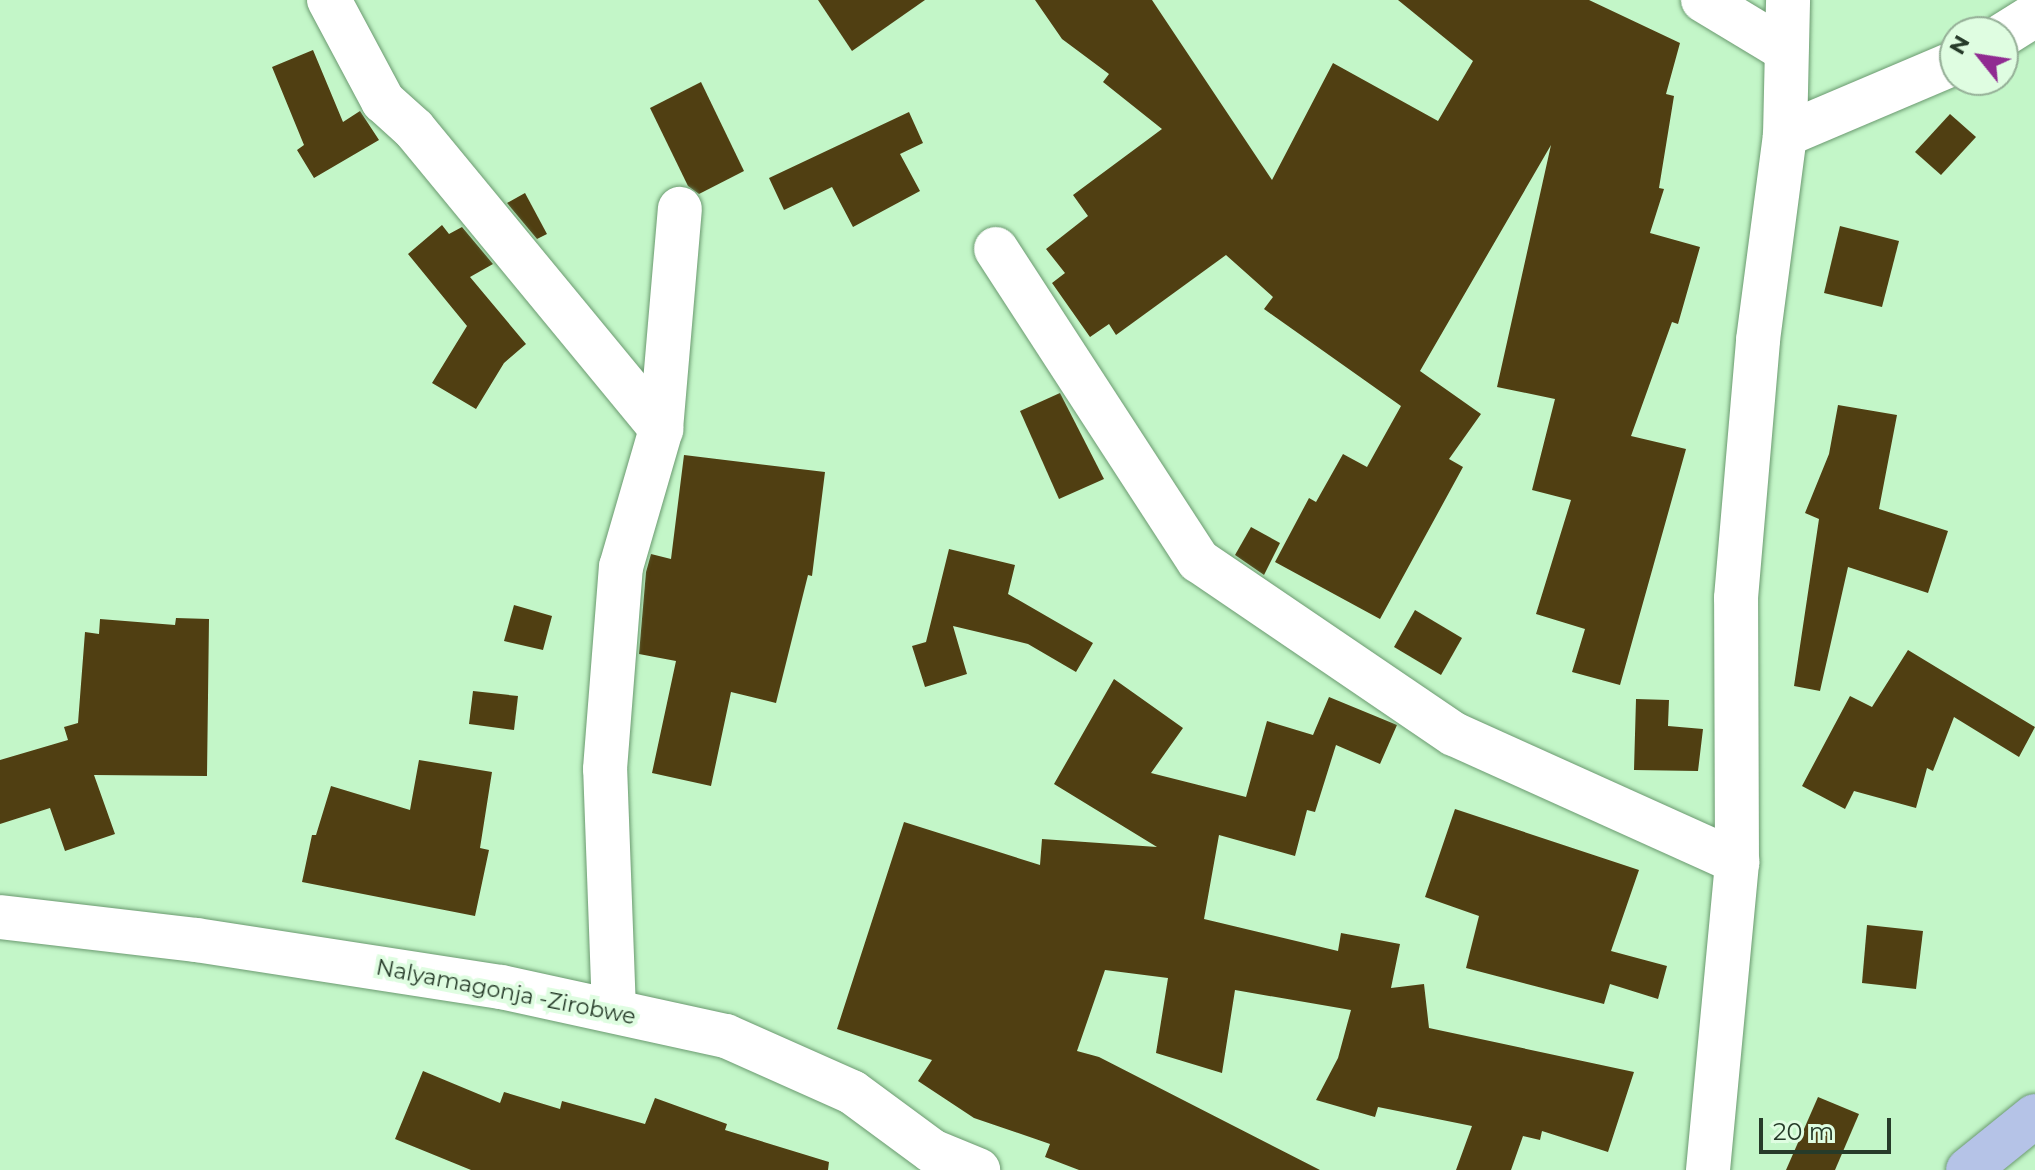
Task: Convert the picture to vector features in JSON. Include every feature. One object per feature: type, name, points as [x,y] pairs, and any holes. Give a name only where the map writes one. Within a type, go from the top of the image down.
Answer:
[{"type":"main road","points":[[1968,1170],[2035,1116]]},
{"type":"street","points":[[329,0],[383,101],[414,129],[661,429]]},
{"type":"street","points":[[1703,0],[1786,50]]},
{"type":"street","points":[[1708,1170],[1737,862],[1736,598],[1758,340],[1785,135],[1788,0]]},
{"type":"street","points":[[1785,135],[1939,70]]},
{"type":"street","points":[[614,1011],[605,769],[621,567],[661,429],[680,209]]},
{"type":"street","points":[[996,249],[1199,561],[1454,734],[1737,862]]},
{"type":"street","name":"Nalyamagonja -Zirobwe","points":[[0,917],[197,940],[501,987],[726,1036],[852,1092],[932,1151],[978,1170]]},
{"type":"building","points":[[818,0],[925,0],[852,51]]},
{"type":"building","points":[[1035,0],[1152,0],[1272,180],[1333,63],[1438,121],[1473,61],[1398,0],[1589,0],[1680,43],[1666,94],[1674,96],[1659,188],[1664,189],[1650,233],[1700,247],[1678,324],[1672,322],[1631,436],[1686,449],[1620,685],[1572,672],[1585,629],[1536,614],[1571,500],[1532,490],[1555,399],[1497,387],[1551,145],[1420,371],[1481,414],[1449,459],[1463,467],[1380,619],[1275,562],[1309,498],[1316,502],[1343,454],[1367,467],[1401,406],[1264,309],[1273,297],[1226,255],[1116,335],[1109,324],[1090,337],[1052,283],[1065,273],[1046,249],[1088,216],[1073,195],[1162,129],[1103,82],[1109,74],[1062,39]]},
{"type":"building","points":[[313,50],[343,122],[360,111],[379,140],[314,178],[297,150],[304,145],[272,67]]},
{"type":"building","points":[[701,82],[744,171],[699,194],[688,186],[650,108]]},
{"type":"building","points":[[909,112],[923,143],[900,154],[920,191],[853,227],[832,187],[784,210],[769,178]]},
{"type":"building","points":[[1950,114],[1976,137],[1941,175],[1915,152]]},
{"type":"building","points":[[525,193],[547,234],[537,239],[507,203]]},
{"type":"building","points":[[442,225],[449,234],[462,227],[493,264],[470,277],[526,344],[504,363],[476,409],[432,383],[467,326],[408,254]]},
{"type":"building","points":[[1840,226],[1899,241],[1882,307],[1824,293]]},
{"type":"building","points":[[1060,393],[1104,479],[1059,499],[1020,411]]},
{"type":"building","points":[[1838,405],[1897,415],[1879,509],[1948,531],[1928,593],[1848,567],[1820,691],[1794,686],[1819,519],[1805,513],[1829,454]]},
{"type":"building","points":[[684,455],[825,472],[812,576],[808,575],[776,703],[731,692],[711,786],[652,773],[676,661],[639,654],[646,572],[651,554],[671,559]]},
{"type":"building","points":[[1251,527],[1280,543],[1264,575],[1235,555]]},
{"type":"building","points":[[949,549],[1015,565],[1008,594],[1093,643],[1076,672],[1028,644],[953,626],[967,674],[925,687],[912,646],[926,642]]},
{"type":"building","points":[[514,605],[552,616],[543,650],[504,641]]},
{"type":"building","points":[[1415,610],[1462,638],[1441,675],[1394,647]]},
{"type":"building","points":[[176,618],[209,619],[207,776],[94,775],[115,834],[65,851],[50,808],[0,824],[0,760],[68,740],[64,727],[78,723],[85,632],[99,634],[100,619],[175,625]]},
{"type":"building","points":[[1908,650],[2035,727],[2019,757],[1954,717],[1933,771],[1927,768],[1916,808],[1854,791],[1845,809],[1802,786],[1850,696],[1872,707]]},
{"type":"building","points":[[1114,679],[1183,728],[1151,773],[1246,797],[1267,721],[1313,735],[1329,697],[1397,725],[1380,764],[1336,745],[1315,812],[1307,810],[1295,856],[1219,835],[1204,919],[1338,951],[1341,933],[1400,944],[1391,988],[1424,984],[1429,1028],[1634,1072],[1608,1152],[1542,1131],[1540,1140],[1523,1136],[1511,1170],[1456,1170],[1472,1126],[1378,1107],[1375,1117],[1316,1100],[1338,1058],[1351,1010],[1235,990],[1222,1073],[1156,1053],[1168,978],[1105,970],[1077,1051],[1099,1057],[1320,1170],[1079,1170],[1045,1157],[1050,1144],[974,1118],[918,1081],[932,1060],[837,1029],[904,822],[1040,865],[1042,839],[1157,847],[1054,784]]},
{"type":"building","points":[[473,691],[518,696],[514,730],[469,724]]},
{"type":"building","points":[[1636,699],[1669,700],[1668,726],[1703,729],[1698,771],[1634,770]]},
{"type":"building","points":[[419,760],[492,772],[480,848],[489,850],[475,916],[302,882],[312,835],[316,835],[331,786],[410,810]]},
{"type":"building","points":[[1455,809],[1639,870],[1611,951],[1667,966],[1658,999],[1610,984],[1604,1004],[1466,968],[1479,916],[1425,897]]},
{"type":"building","points":[[1867,925],[1923,931],[1916,989],[1862,983]]},
{"type":"building","points":[[423,1071],[500,1103],[504,1092],[560,1109],[562,1101],[645,1124],[655,1098],[727,1124],[725,1130],[829,1162],[828,1170],[471,1170],[395,1139]]},
{"type":"building","points":[[1818,1097],[1859,1114],[1835,1170],[1786,1170]]}]
